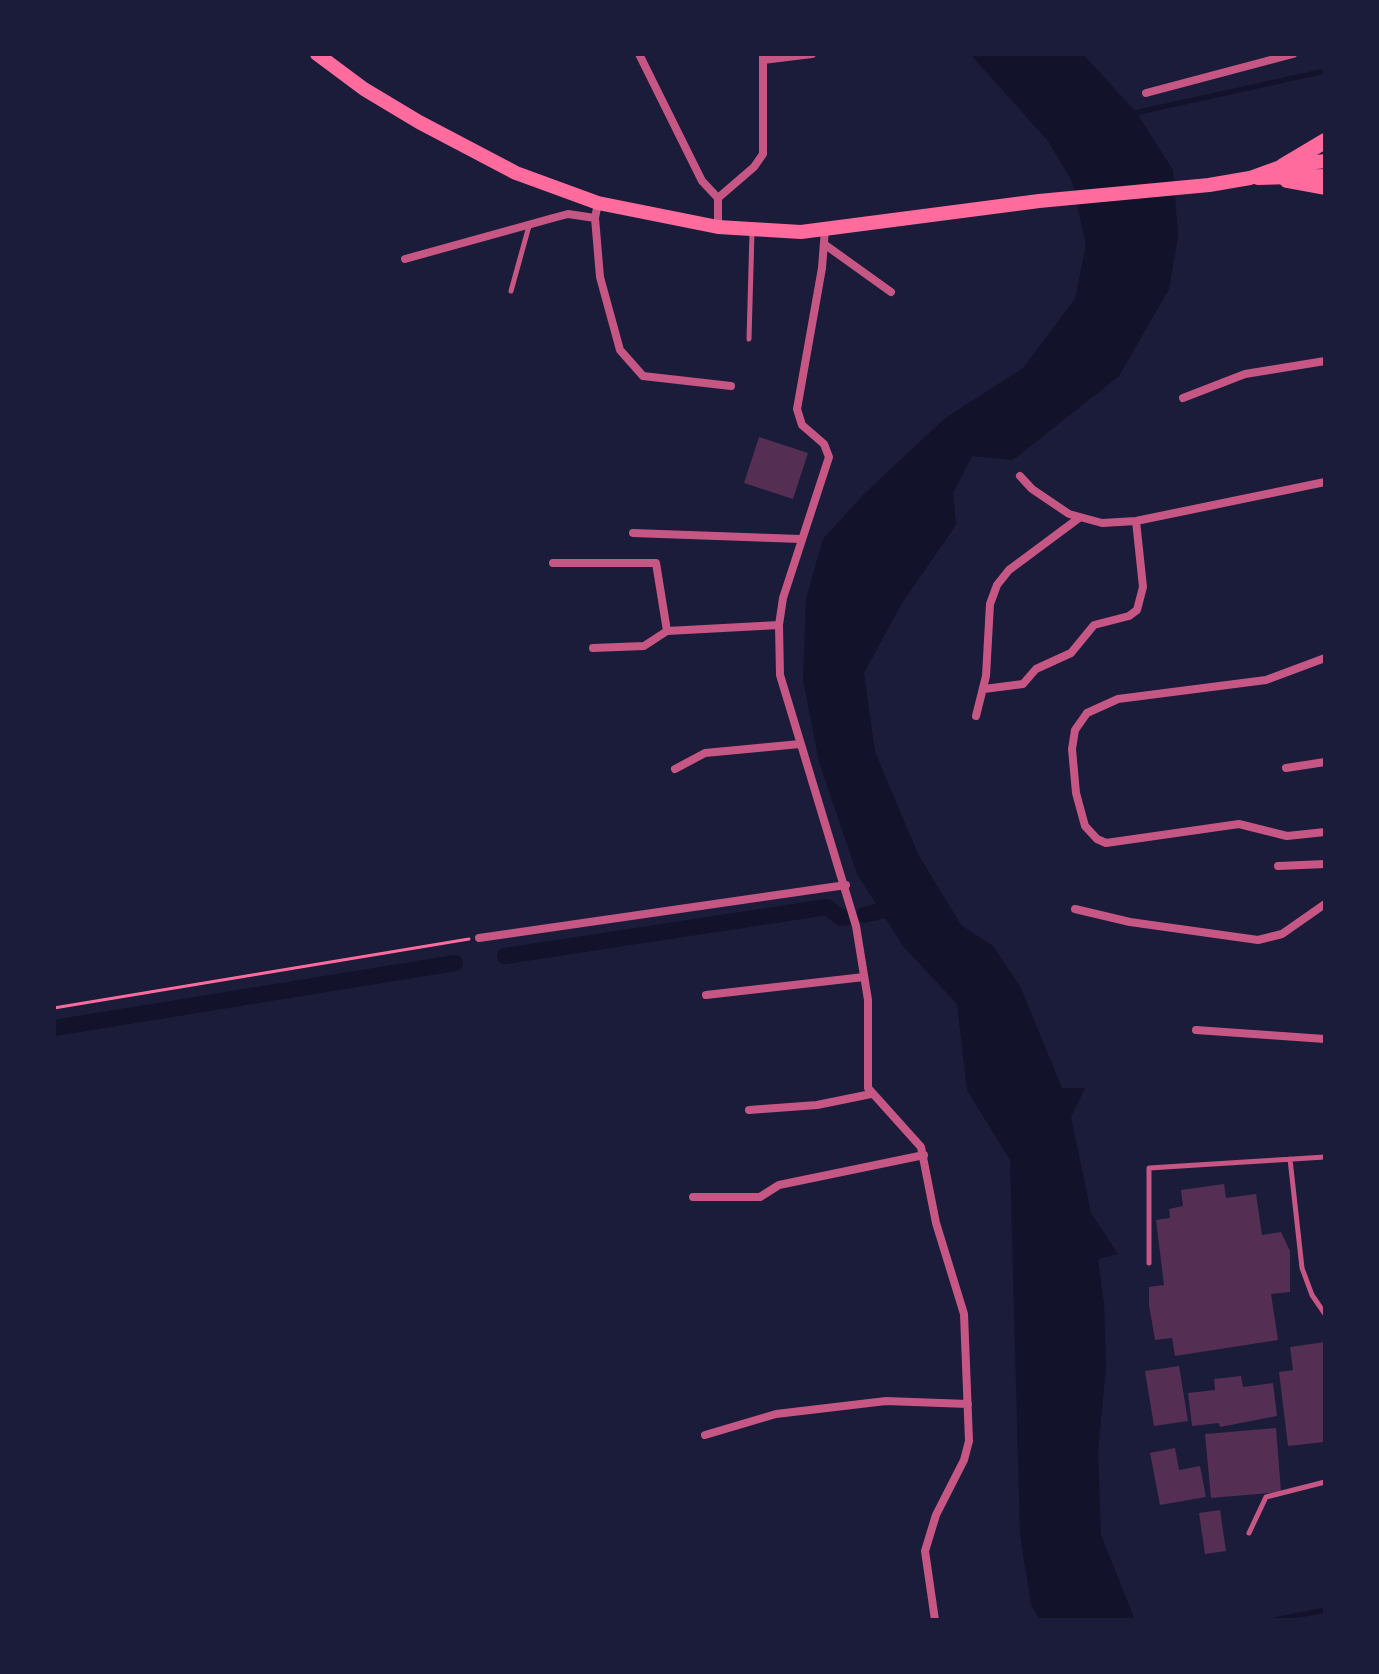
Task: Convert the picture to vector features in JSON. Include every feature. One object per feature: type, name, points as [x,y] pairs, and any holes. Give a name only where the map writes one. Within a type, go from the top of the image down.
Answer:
[{"type":"highway","points":[[1285,173],[1325,141]]},
{"type":"highway","points":[[1285,173],[1325,187]]},
{"type":"main road","points":[[317,54],[364,89],[469,150],[516,173],[598,203],[752,231],[824,236],[1039,201],[1209,185],[1285,173],[1325,161]]},
{"type":"main road","points":[[1285,173],[1325,176]]},
{"type":"street","points":[[639,54],[702,181],[718,198],[718,227]]},
{"type":"street","points":[[718,198],[754,167],[763,154],[763,57],[812,54]]},
{"type":"street","points":[[1146,93],[1293,54]]},
{"type":"street","points":[[598,203],[595,218],[600,277],[614,333],[632,366],[643,376],[667,381],[731,386]]},
{"type":"street","points":[[405,259],[501,229],[529,226],[568,214],[595,218]]},
{"type":"street","points":[[824,236],[891,292]]},
{"type":"street","points":[[824,236],[797,409],[802,425],[824,444],[829,457],[800,539],[779,625],[780,675],[846,885],[868,1000],[867,1080],[871,1094],[921,1147],[936,1223],[964,1314],[968,1451],[936,1515],[925,1551],[926,1580],[935,1620]]},
{"type":"street","points":[[1183,398],[1237,376],[1325,361]]},
{"type":"street","points":[[1020,476],[1032,489],[1079,518],[1102,523],[1136,521],[1325,482]]},
{"type":"street","points":[[976,716],[984,689],[987,623],[997,585],[1009,570],[1079,518]]},
{"type":"street","points":[[984,689],[1023,684],[1036,669],[1071,653],[1094,625],[1129,616],[1137,610],[1143,587],[1136,521]]},
{"type":"street","points":[[633,533],[800,539]]},
{"type":"street","points":[[553,563],[656,563],[667,631]]},
{"type":"street","points":[[593,648],[644,646],[654,643],[667,631],[779,625]]},
{"type":"street","points":[[1325,658],[1266,680],[1118,699],[1087,713],[1075,730],[1072,749],[1076,793],[1085,826],[1097,839],[1106,843],[1239,824],[1287,836],[1325,832]]},
{"type":"street","points":[[675,769],[705,753],[800,744]]},
{"type":"street","points":[[1286,768],[1325,762]]},
{"type":"street","points":[[1278,866],[1325,864]]},
{"type":"street","points":[[479,938],[846,885]]},
{"type":"street","points":[[1075,909],[1162,928],[1258,940],[1282,934],[1325,904]]},
{"type":"street","points":[[706,995],[864,977]]},
{"type":"street","points":[[1196,1030],[1325,1039]]},
{"type":"street","points":[[749,1110],[817,1105],[871,1094]]},
{"type":"street","points":[[693,1197],[760,1197],[779,1185],[924,1155]]},
{"type":"street","points":[[705,1435],[776,1414],[886,1401],[968,1404]]},
{"type":"lane","points":[[511,291],[529,226]]},
{"type":"lane","points":[[749,339],[752,231]]},
{"type":"lane","points":[[1149,1263],[1149,1168],[1325,1157]]},
{"type":"lane","points":[[1290,1159],[1302,1268],[1312,1295],[1325,1314]]},
{"type":"lane","points":[[1249,1533],[1266,1497],[1325,1482]]},
{"type":"path","points":[[54,1008],[479,938]]},
{"type":"shaded area","points":[[970,54],[1083,54],[1136,112],[1173,170],[1178,236],[1169,289],[1119,376],[1013,460],[972,456],[953,493],[956,525],[902,603],[864,673],[875,752],[918,854],[961,925],[993,946],[1021,988],[1062,1088],[1085,1088],[1071,1117],[1091,1213],[1118,1254],[1098,1259],[1104,1304],[1106,1367],[1098,1451],[1101,1535],[1135,1620],[1040,1620],[1031,1605],[1020,1534],[1010,1160],[967,1090],[957,1004],[903,946],[857,874],[819,762],[803,679],[806,599],[823,539],[863,495],[944,419],[1023,368],[1075,299],[1086,245],[1072,181],[1048,141]]},
{"type":"building","points":[[759,437],[808,453],[793,499],[744,483]]},
{"type":"building","points":[[1224,1184],[1226,1198],[1256,1194],[1262,1235],[1281,1232],[1290,1251],[1290,1292],[1271,1294],[1278,1340],[1175,1356],[1172,1338],[1155,1340],[1149,1305],[1149,1287],[1164,1285],[1156,1220],[1170,1218],[1169,1209],[1183,1206],[1181,1190]]},
{"type":"building","points":[[1325,1342],[1325,1442],[1288,1446],[1279,1372],[1293,1370],[1290,1347]]},
{"type":"building","points":[[1179,1366],[1188,1421],[1154,1426],[1145,1371]]},
{"type":"building","points":[[1241,1376],[1243,1387],[1273,1383],[1277,1416],[1220,1427],[1219,1423],[1192,1426],[1188,1393],[1215,1390],[1214,1379]]},
{"type":"building","points":[[1276,1428],[1281,1492],[1211,1498],[1205,1434]]},
{"type":"building","points":[[1175,1448],[1179,1470],[1200,1466],[1206,1497],[1160,1505],[1150,1453]]},
{"type":"building","points":[[1220,1510],[1226,1551],[1205,1554],[1199,1513]]},
{"type":"waterway","points":[[1130,114],[1325,71]]},
{"type":"waterway","points":[[505,956],[827,907],[841,918],[848,917]]},
{"type":"waterway","points":[[864,915],[888,909],[901,912]]},
{"type":"waterway","points":[[54,1028],[455,963]]},
{"type":"waterway","points":[[1274,1620],[1325,1610]]}]
